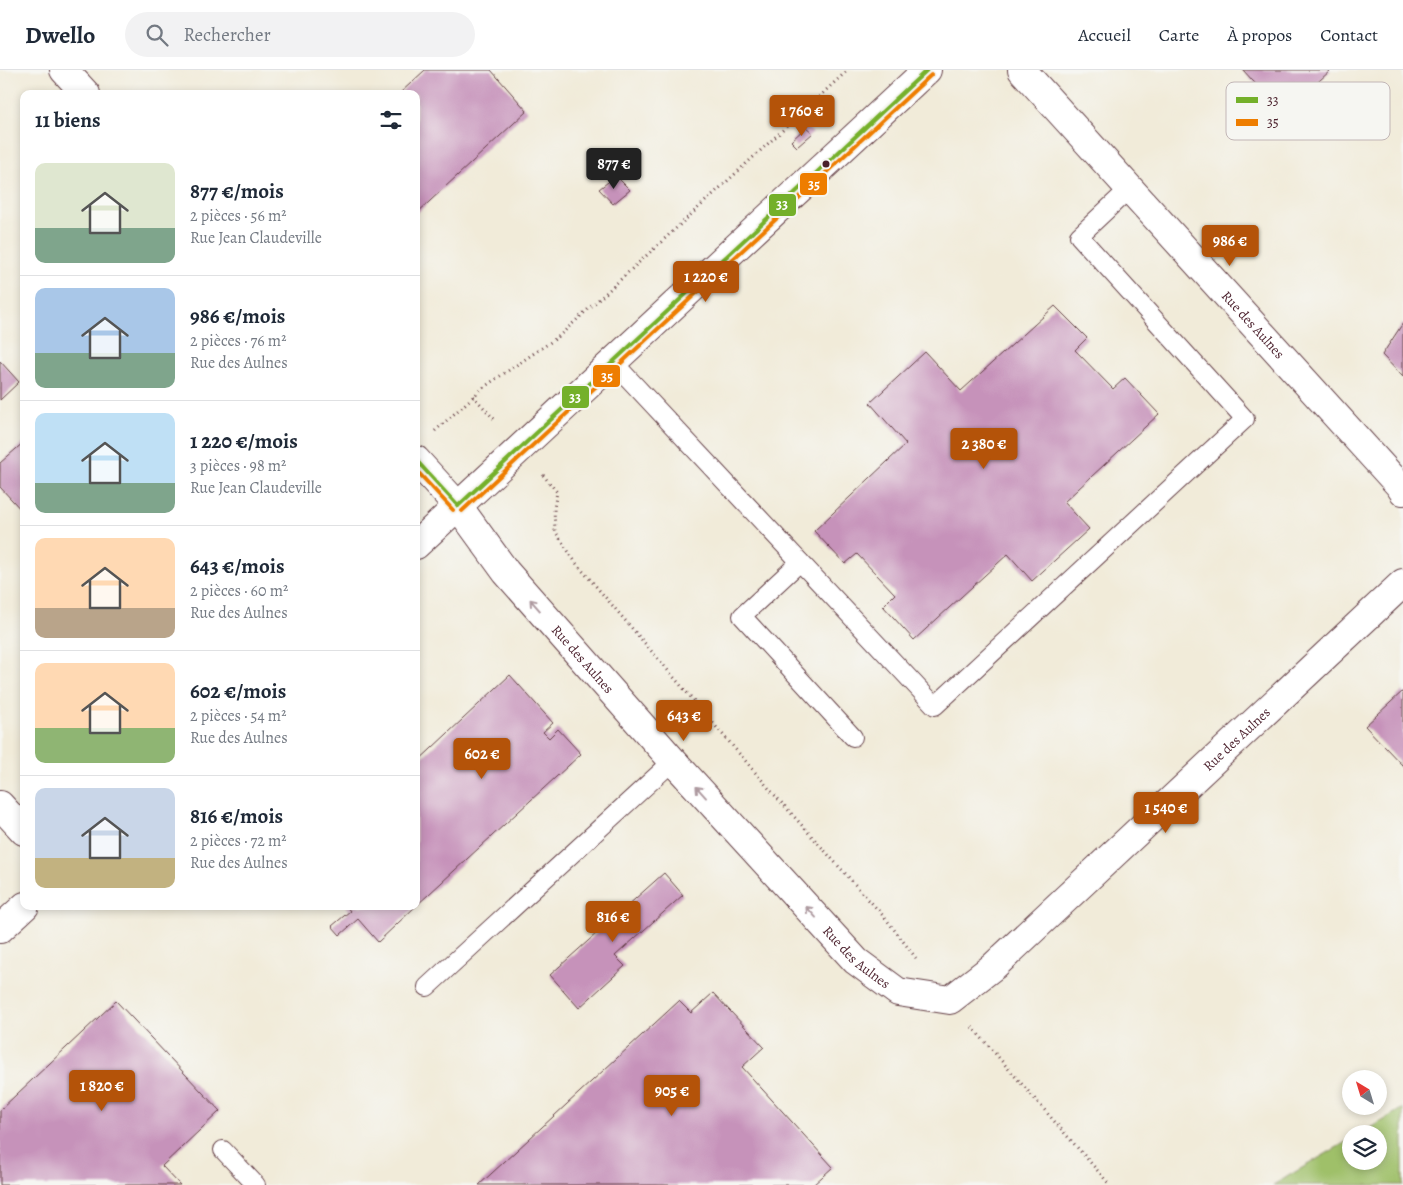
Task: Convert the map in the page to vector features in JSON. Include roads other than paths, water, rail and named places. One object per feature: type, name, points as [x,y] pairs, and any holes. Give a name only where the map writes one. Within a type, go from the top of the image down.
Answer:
[{"type":"street","points":[[64,70],[82,90]]},
{"type":"street","points":[[420,541],[927,70]]},
{"type":"street","name":"Rue des Aulnes","points":[[1022,70],[1403,491]]},
{"type":"street","name":"Rue des Aulnes","points":[[420,464],[458,506],[506,572],[673,761],[856,961],[898,992],[950,1000],[994,966],[1403,583]]},
{"type":"street","points":[[0,805],[20,826]]},
{"type":"street","points":[[0,929],[21,910]]},
{"type":"lane","points":[[613,362],[936,706],[1245,419],[1079,236],[1130,188]]},
{"type":"lane","points":[[800,562],[742,616],[853,737]]},
{"type":"lane","points":[[427,987],[673,761]]},
{"type":"lane","points":[[223,1150],[256,1185]]}]
